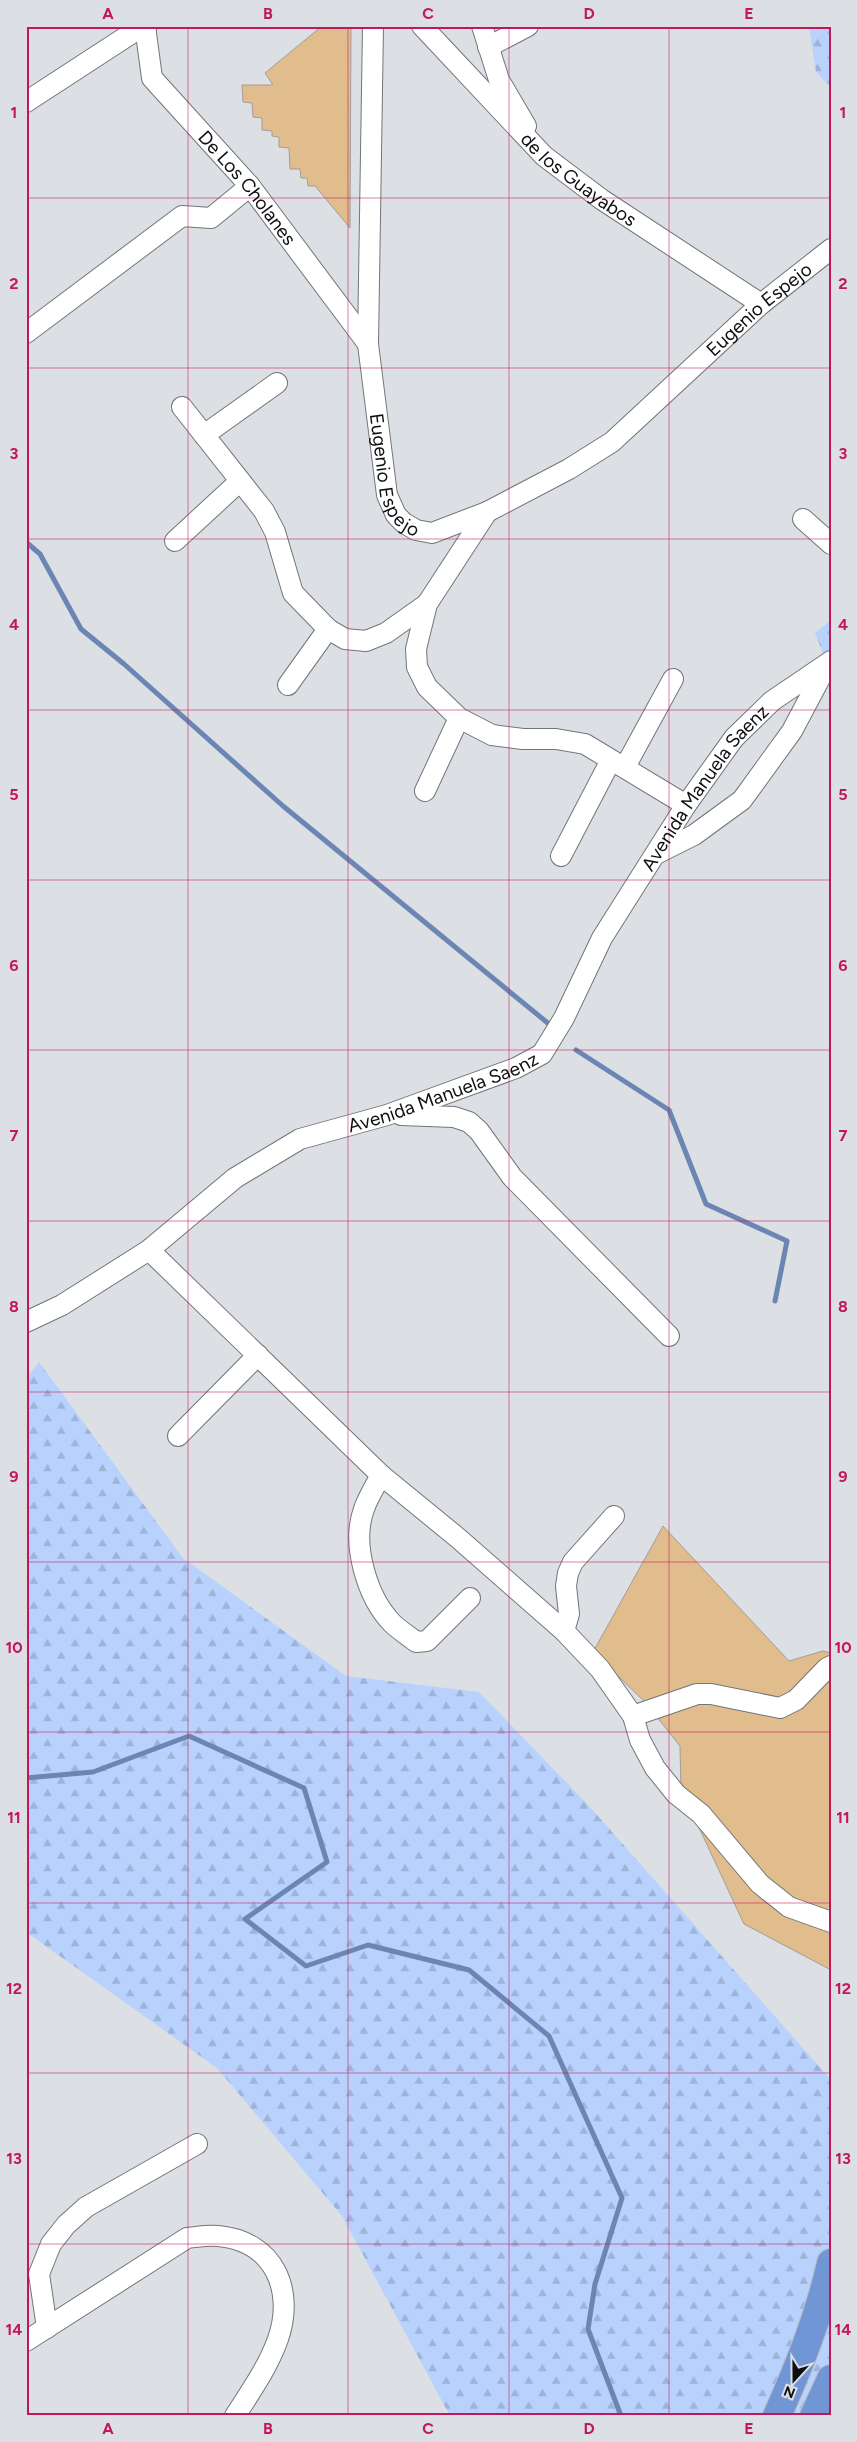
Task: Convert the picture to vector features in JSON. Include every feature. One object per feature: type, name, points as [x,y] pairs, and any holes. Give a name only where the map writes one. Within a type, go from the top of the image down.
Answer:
[{"type":"highway","points":[[777,2416],[805,2352],[831,2263]]},
{"type":"highway","points":[[814,2416],[831,2378]]},
{"type":"street","name":"Eugenio Espejo","points":[[373,26],[368,344],[387,495],[396,515],[416,530],[432,534],[487,512],[569,470],[612,442],[761,304],[831,249]]},
{"type":"street","name":"de los Guayabos","points":[[422,26],[544,156],[601,199],[761,304]]},
{"type":"street","points":[[482,26],[499,80],[544,156]]},
{"type":"street","points":[[488,47],[528,26]]},
{"type":"street","name":"De Los Cholanes","points":[[146,28],[152,78],[250,186],[368,344]]},
{"type":"street","points":[[26,102],[136,31],[146,28]]},
{"type":"street","points":[[26,333],[182,216],[210,218],[250,186]]},
{"type":"street","points":[[204,435],[277,383]]},
{"type":"street","points":[[182,407],[264,511],[275,532],[293,593],[328,629],[345,639],[366,642],[386,633],[427,604]]},
{"type":"street","points":[[175,541],[240,481]]},
{"type":"street","points":[[487,512],[427,604],[416,649],[417,667],[428,687],[459,718],[492,735],[523,740],[556,739],[585,744],[686,805]]},
{"type":"street","points":[[803,519],[831,544]]},
{"type":"street","points":[[288,685],[328,629]]},
{"type":"street","points":[[656,854],[694,836],[742,800],[792,731],[830,662]]},
{"type":"street","name":"Avenida Manuela Saenz","points":[[26,1322],[62,1305],[149,1250],[234,1178],[300,1139],[387,1115],[516,1068],[542,1054],[564,1018],[602,938],[686,805],[734,738],[772,701],[830,662]]},
{"type":"street","points":[[561,856],[673,679]]},
{"type":"street","points":[[425,790],[459,718]]},
{"type":"street","points":[[387,1115],[454,1116],[469,1122],[479,1131],[512,1177],[669,1336]]},
{"type":"street","points":[[149,1250],[381,1474],[458,1538],[564,1631],[600,1669],[632,1716],[640,1740],[655,1768],[676,1794],[702,1814],[760,1884],[789,1907],[831,1922]]},
{"type":"street","points":[[178,1436],[258,1355]]},
{"type":"street","points":[[381,1474],[363,1509],[359,1547],[363,1569],[375,1596],[392,1622],[416,1642],[427,1641],[470,1598]]},
{"type":"street","points":[[564,1631],[569,1614],[566,1586],[568,1572],[573,1562],[614,1516]]},
{"type":"street","points":[[632,1716],[697,1694],[718,1695],[780,1708],[796,1700],[831,1666]]},
{"type":"street","points":[[33,2334],[39,2274],[51,2244],[66,2225],[86,2208],[197,2144]]},
{"type":"street","points":[[33,2334],[188,2238],[218,2236],[249,2245],[264,2256],[276,2270],[284,2291],[284,2314],[278,2338],[268,2364],[235,2416]]},
{"type":"green space","points":[[809,26],[831,26],[831,88],[816,72]]},
{"type":"green space","points":[[831,620],[831,673],[815,633]]},
{"type":"green space","points":[[39,1362],[183,1558],[346,1676],[479,1692],[590,1807],[831,2080],[831,2416],[450,2416],[342,2216],[217,2068],[26,1932],[26,1379]]},
{"type":"building","points":[[322,26],[351,26],[350,228],[315,186],[308,186],[307,178],[301,178],[300,169],[290,169],[289,148],[279,147],[279,137],[272,136],[272,131],[262,130],[262,118],[253,117],[252,103],[243,102],[242,85],[273,85],[265,73]]},
{"type":"building","points":[[663,1526],[789,1661],[823,1651],[831,1653],[831,1970],[744,1924],[681,1789],[680,1746],[645,1702],[593,1652]]},
{"type":"waterway","points":[[26,542],[40,554],[81,629],[124,664],[283,806],[549,1024]]},
{"type":"waterway","points":[[576,1050],[669,1110],[706,1204],[787,1241],[775,1301]]},
{"type":"waterway","points":[[26,1778],[93,1772],[189,1736],[304,1788],[327,1862],[245,1919],[306,1966],[368,1945],[469,1970],[549,2036],[622,2198],[595,2284],[588,2329],[621,2416]]}]
